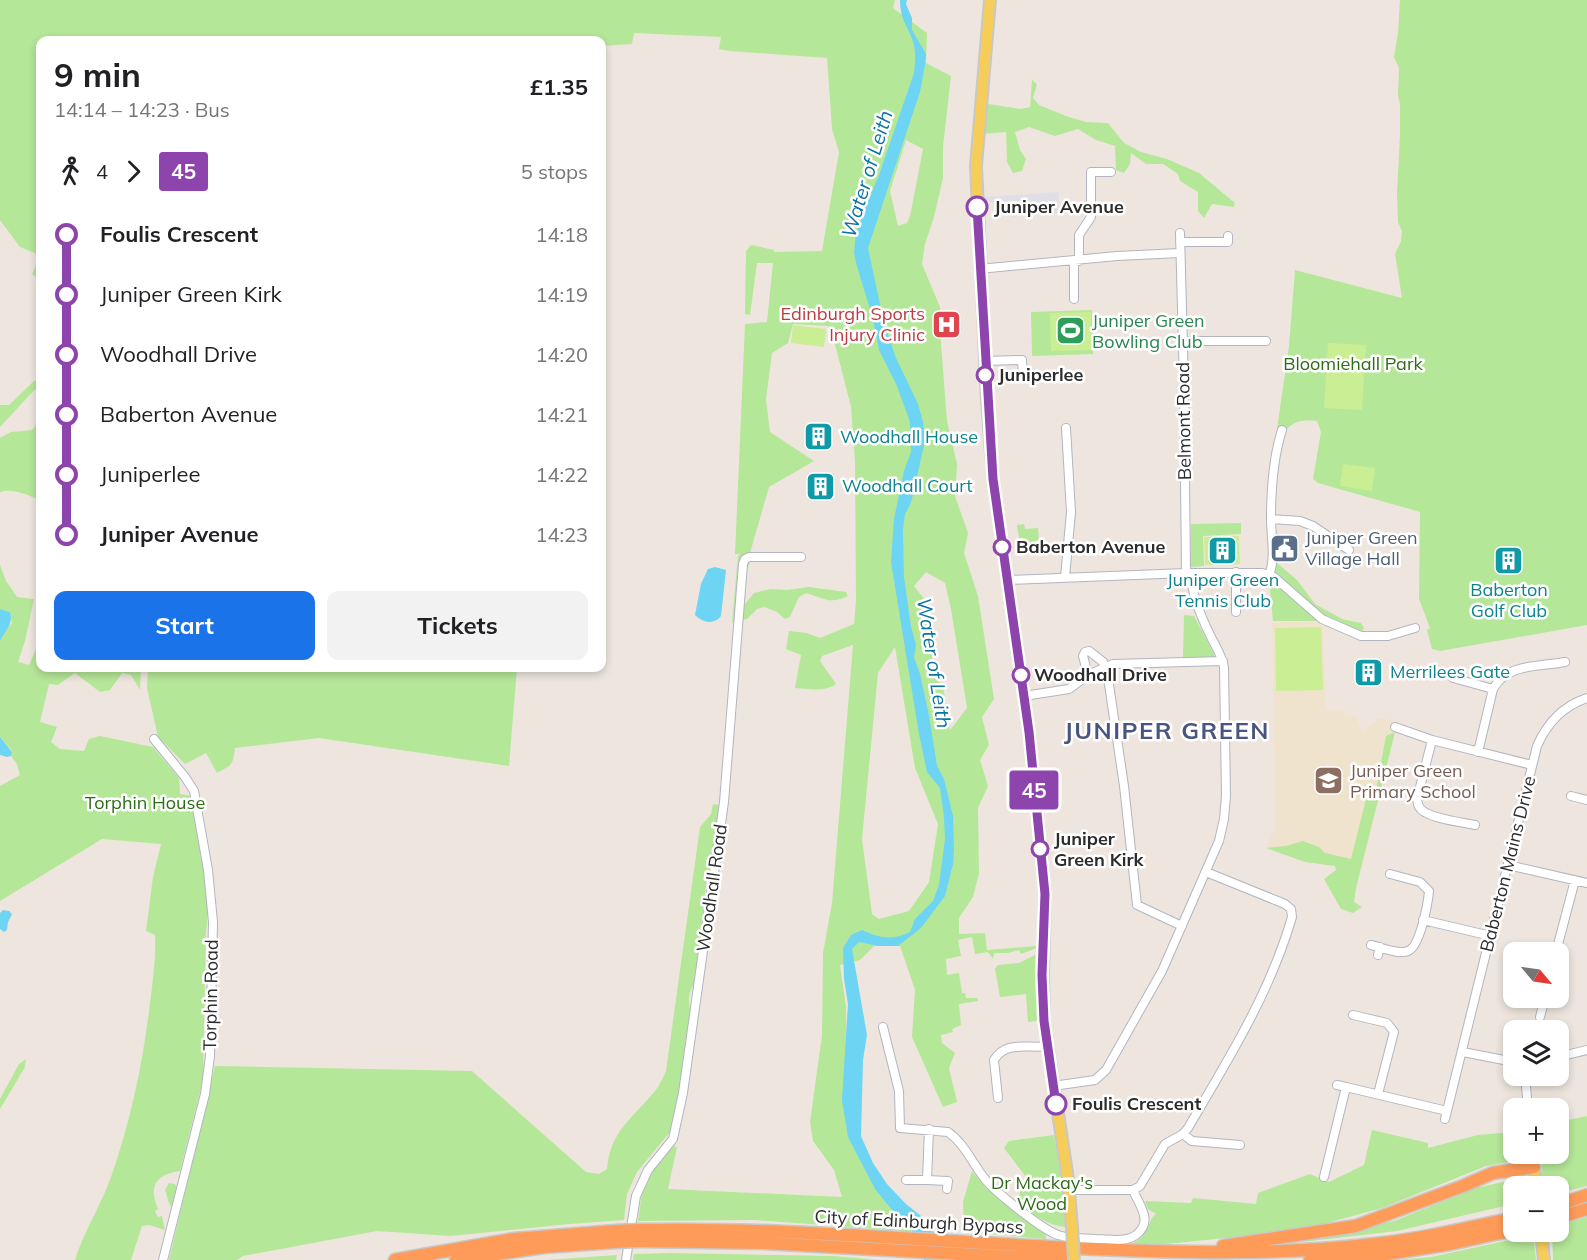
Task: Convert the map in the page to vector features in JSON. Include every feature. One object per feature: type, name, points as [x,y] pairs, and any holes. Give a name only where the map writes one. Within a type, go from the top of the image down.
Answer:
[{"type":"highway","points":[[1178,1252],[1356,1226],[1493,1173],[1534,1167]]},
{"type":"highway","points":[[1569,1206],[1587,1195]]},
{"type":"highway","points":[[1569,1210],[1587,1209]]},
{"type":"highway","name":"City of Edinburgh Bypass","points":[[456,1260],[616,1237],[726,1230],[852,1242],[1029,1252],[1258,1252],[1375,1244],[1452,1232],[1503,1220]]},
{"type":"highway","points":[[1310,1260],[1381,1255],[1503,1232]]},
{"type":"highway","name":"City of Edinburgh Bypass","points":[[395,1260],[514,1239],[616,1237]]},
{"type":"highway","name":"City of Edinburgh Bypass","points":[[1029,1252],[1069,1260]]},
{"type":"main road","points":[[990,0],[976,166],[985,361],[993,479],[1024,696],[1045,894],[1042,984],[1047,1046],[1069,1190],[1074,1260]]},
{"type":"main road","points":[[1534,1167],[1535,1176]]},
{"type":"main road","points":[[1542,1242],[1544,1260]]},
{"type":"street","points":[[1074,299],[1079,235],[1091,218],[1091,172],[1112,172]]},
{"type":"street","name":"Belmont Road","points":[[1180,233],[1188,573],[1202,617],[1223,661]]},
{"type":"street","points":[[1180,242],[1228,242],[1228,236]]},
{"type":"street","points":[[979,269],[1117,256],[1180,253]]},
{"type":"street","points":[[1183,341],[1266,341]]},
{"type":"street","points":[[985,361],[1022,360],[1023,376]]},
{"type":"street","points":[[1065,576],[1071,512],[1066,428]]},
{"type":"street","points":[[1269,575],[1272,564],[1271,519],[1276,448],[1282,430]]},
{"type":"street","points":[[1271,519],[1300,521],[1313,526],[1349,550]]},
{"type":"street","name":"Woodhall Road","points":[[626,1260],[636,1196],[648,1170],[673,1139],[683,1093],[724,802],[743,564],[749,557],[801,557]]},
{"type":"street","points":[[1236,572],[1236,612]]},
{"type":"street","points":[[1007,580],[1065,576],[1236,572],[1269,575],[1284,585],[1322,619],[1361,636],[1388,636],[1415,628]]},
{"type":"street","points":[[1088,675],[1083,656],[1087,651],[1092,652],[1105,666],[1124,786],[1136,902],[1139,907],[1182,926]]},
{"type":"street","points":[[1478,752],[1493,689],[1498,681],[1510,671],[1556,660],[1565,662]]},
{"type":"street","points":[[1024,696],[1069,689],[1088,675],[1113,664],[1223,661],[1225,807],[1219,841],[1156,983],[1103,1075],[1095,1080],[1053,1086]]},
{"type":"street","points":[[1453,678],[1493,689]]},
{"type":"street","name":"Baberton Mains Drive","points":[[1378,1094],[1446,1115],[1537,746],[1548,725],[1564,710],[1587,698]]},
{"type":"street","points":[[1395,727],[1432,740],[1532,765]]},
{"type":"street","name":"Torphin Road","points":[[154,739],[194,791],[208,870],[213,922],[210,1056],[205,1094],[163,1260]]},
{"type":"street","points":[[1432,740],[1417,798],[1421,810],[1475,825]]},
{"type":"street","points":[[1576,795],[1587,800]]},
{"type":"street","points":[[1508,865],[1587,884]]},
{"type":"street","points":[[1378,956],[1376,946],[1402,952],[1408,951],[1418,942],[1429,891],[1420,882],[1394,875],[1401,867]]},
{"type":"street","points":[[1069,1190],[1133,1190],[1140,1186],[1165,1144],[1183,1134],[1188,1128],[1256,1012],[1279,957],[1292,916],[1291,909],[1285,904],[1206,872]]},
{"type":"street","points":[[1559,942],[1575,880]]},
{"type":"street","points":[[1423,920],[1491,936]]},
{"type":"street","points":[[1540,1017],[1542,1008]]},
{"type":"street","points":[[1337,1085],[1378,1094],[1394,1032],[1387,1023],[1353,1015]]},
{"type":"street","points":[[883,1027],[899,1091],[900,1128],[942,1130],[953,1135],[989,1184],[1043,1226],[1059,1235],[1114,1239],[1133,1237],[1142,1229],[1145,1220],[1143,1209],[1133,1190]]},
{"type":"street","points":[[998,1098],[1000,1074],[994,1060],[1004,1049],[1020,1046],[1037,1048],[1047,1046]]},
{"type":"street","points":[[1569,1054],[1587,1050]]},
{"type":"street","points":[[1462,1052],[1503,1060]]},
{"type":"street","points":[[1324,1177],[1331,1167],[1346,1087]]},
{"type":"street","points":[[927,1180],[928,1129]]},
{"type":"street","points":[[1183,1134],[1192,1141],[1240,1145]]},
{"type":"street","points":[[906,1180],[948,1181],[947,1189]]},
{"type":"shaded area","points":[[1059,192],[1058,213],[1011,217],[1011,210],[1006,211],[1006,203],[982,202],[982,197]]},
{"type":"shaded area","name":"Juniper Green Primary School","points":[[1311,621],[1323,627],[1326,710],[1345,710],[1344,716],[1358,717],[1358,724],[1364,730],[1378,719],[1387,719],[1392,721],[1391,730],[1395,732],[1362,870],[1266,848],[1275,829],[1272,623]]},
{"type":"green space","points":[[0,0],[895,0],[893,8],[927,33],[926,63],[951,76],[943,147],[943,178],[925,244],[922,264],[940,307],[947,421],[957,464],[955,496],[968,533],[964,553],[978,596],[994,699],[982,717],[989,745],[980,760],[988,786],[978,808],[979,873],[973,897],[959,918],[959,934],[985,933],[987,950],[1037,946],[1037,948],[1021,954],[1019,950],[994,953],[993,959],[988,952],[975,954],[972,937],[958,940],[961,956],[946,959],[947,975],[959,973],[962,993],[965,993],[966,998],[977,998],[978,1001],[959,1004],[961,1025],[952,1029],[953,1032],[941,1035],[942,1043],[955,1053],[949,1068],[957,1102],[943,1107],[912,1037],[915,990],[900,946],[874,946],[860,960],[840,965],[846,1007],[847,1076],[866,1172],[891,1209],[917,1232],[754,1220],[638,1221],[642,1192],[654,1169],[674,1146],[677,1147],[668,1189],[842,1197],[834,1170],[813,1141],[810,1122],[822,1035],[823,953],[832,903],[853,645],[822,656],[820,661],[836,684],[832,687],[817,689],[795,688],[801,655],[786,649],[789,631],[807,633],[820,638],[854,624],[856,601],[855,462],[851,407],[828,326],[793,324],[788,343],[772,353],[766,399],[770,432],[814,461],[769,487],[750,553],[744,554],[750,562],[742,582],[745,604],[754,593],[770,589],[787,590],[809,587],[846,592],[848,596],[832,600],[806,593],[799,597],[790,617],[785,619],[777,612],[764,607],[757,609],[747,619],[732,622],[738,556],[741,554],[735,554],[745,324],[767,322],[773,263],[757,263],[750,315],[745,314],[746,251],[751,245],[774,250],[774,252],[822,251],[839,152],[832,129],[827,58],[719,49],[721,37],[634,33],[632,44],[606,46],[606,36],[36,36],[36,254],[20,247],[0,220]],"holes":[[[906,140],[923,149],[910,216],[907,223],[898,226],[890,191]],[[926,572],[945,583],[967,708],[950,730],[943,686],[933,676],[929,605],[914,586]],[[895,647],[915,768],[938,824],[929,882],[909,911],[879,919],[872,914],[862,839],[878,673]]]},
{"type":"green space","name":"Bloomiehall Park","points":[[1400,0],[1587,0],[1587,625],[1440,651],[1432,649],[1427,630],[1430,628],[1419,599],[1420,512],[1318,483],[1313,479],[1321,432],[1317,421],[1300,422],[1285,431],[1277,429],[1289,346],[1295,270],[1402,298],[1395,254],[1401,241],[1402,231],[1398,222],[1397,194],[1400,135],[1399,68],[1394,57]]},
{"type":"green space","points":[[1032,80],[1037,84],[1033,98],[1039,105],[1086,122],[1108,123],[1124,143],[1141,152],[1167,159],[1199,173],[1235,203],[1234,207],[1212,204],[1204,218],[1198,211],[1198,192],[1180,181],[1178,174],[1163,164],[1146,164],[1131,153],[1130,164],[1124,173],[1116,170],[1115,146],[1096,140],[1078,129],[1055,136],[1029,127],[1015,132],[1020,150],[1026,159],[1022,171],[1013,173],[1007,162],[1006,132],[982,134],[988,104],[1021,109],[1030,107]]},
{"type":"green space","points":[[36,265],[36,277],[32,274]]},
{"type":"green space","points":[[1092,310],[1093,354],[1032,356],[1031,312]]},
{"type":"green space","name":"Juniper Green Bowling Club","points":[[1091,312],[1091,350],[1051,351],[1050,313]]},
{"type":"green space","points":[[793,325],[826,329],[824,347],[791,343]]},
{"type":"green space","name":"Bloomiehall Park","points":[[1328,343],[1366,345],[1362,410],[1324,408]]},
{"type":"green space","points":[[36,381],[36,388],[0,427],[0,405],[9,405]]},
{"type":"green space","points":[[36,425],[36,499],[26,494],[0,492],[0,438],[11,432],[32,430]]},
{"type":"green space","points":[[1343,464],[1375,468],[1372,491],[1340,486]]},
{"type":"green space","points":[[1241,523],[1241,534],[1203,536],[1204,566],[1191,567],[1191,524]]},
{"type":"green space","points":[[1024,524],[1025,529],[1038,528],[1039,540],[1035,541],[1035,547],[1024,548],[1023,538],[1019,538],[1017,525]]},
{"type":"green space","name":"Juniper Green Tennis Club","points":[[1239,536],[1240,564],[1205,565],[1204,537]]},
{"type":"green space","points":[[1277,563],[1297,580],[1315,604],[1342,619],[1361,623],[1364,628],[1359,636],[1317,621],[1273,621],[1269,581]]},
{"type":"green space","name":"Torphin House","points":[[0,565],[6,581],[17,597],[34,599],[18,662],[29,665],[36,651],[36,672],[141,672],[140,690],[131,675],[122,673],[110,690],[100,692],[75,673],[58,685],[49,684],[40,722],[57,727],[51,742],[60,749],[84,751],[89,739],[100,736],[153,747],[179,778],[180,794],[191,796],[206,881],[208,915],[203,1080],[180,1171],[160,1178],[154,1188],[158,1209],[155,1211],[158,1217],[162,1216],[165,1230],[149,1225],[142,1226],[131,1260],[75,1260],[111,1177],[125,1134],[135,1091],[144,1047],[153,977],[155,935],[146,931],[153,877],[161,844],[102,839],[0,901],[0,786],[20,775],[17,764],[11,756],[12,751],[0,737],[0,641],[3,633],[12,623],[10,612],[0,609]]},
{"type":"green space","points":[[1184,615],[1194,616],[1214,658],[1183,658]]},
{"type":"green space","points":[[1321,627],[1323,690],[1276,691],[1275,628]]},
{"type":"green space","points":[[148,672],[517,672],[509,766],[319,738],[235,748],[231,764],[217,773],[206,753],[185,764],[158,737],[147,688]]},
{"type":"green space","points":[[1395,732],[1356,888],[1354,902],[1362,907],[1353,913],[1341,909],[1324,879],[1336,870],[1335,866],[1305,862],[1266,848],[1303,841],[1319,847],[1325,853],[1351,859],[1367,795],[1375,796],[1386,736]]},
{"type":"green space","points":[[713,804],[719,805],[712,867],[708,870],[704,901],[706,905],[695,983],[689,996],[691,1010],[674,1127],[637,1172],[627,1194],[624,1220],[451,1236],[377,1231],[243,1256],[237,1260],[169,1260],[215,1066],[472,1071],[586,1172],[599,1174],[607,1169],[609,1156],[618,1135],[657,1089],[666,1071],[700,827],[711,814]]},
{"type":"green space","points":[[1037,954],[1043,955],[1042,1020],[1028,1022],[1026,994],[1000,997],[995,969],[998,965],[1019,963]]},
{"type":"green space","points":[[26,1059],[25,1067],[0,1109],[0,1099],[19,1064]]},
{"type":"green space","points":[[1587,1116],[1587,1186],[1569,1190],[1569,1176],[1542,1176],[1542,1164],[1569,1164],[1569,1120]]},
{"type":"green space","points":[[1372,1130],[1428,1143],[1428,1148],[1478,1135],[1503,1133],[1503,1163],[1486,1166],[1382,1208],[1319,1225],[1245,1236],[1156,1245],[1131,1244],[1143,1236],[1156,1214],[1148,1209],[1145,1201],[1191,1203],[1193,1198],[1256,1204],[1258,1193],[1310,1174],[1329,1182],[1364,1165]]},
{"type":"green space","name":"Dr Mackay's Wood","points":[[1054,1135],[1064,1191],[1065,1227],[1039,1218],[1018,1200],[1026,1177],[1004,1148],[1009,1141]]},
{"type":"green space","points":[[972,1171],[985,1187],[1046,1235],[1046,1239],[964,1232],[963,1202]]},
{"type":"green space","points":[[1503,1182],[1503,1206],[1397,1231],[1302,1242],[1301,1239],[1394,1221],[1476,1188]]},
{"type":"green space","points":[[169,1183],[175,1184],[177,1189],[172,1208],[165,1190]]},
{"type":"green space","points":[[1587,1217],[1587,1260],[1553,1260],[1552,1242],[1569,1242],[1569,1222]]},
{"type":"green space","points":[[1503,1241],[1534,1242],[1536,1260],[1397,1260],[1431,1257]]},
{"type":"green space","points":[[634,1254],[833,1256],[879,1260],[633,1260]]},
{"type":"green space","points":[[617,1255],[616,1260],[546,1260]]},
{"type":"water","points":[[900,0],[907,0],[906,4],[912,18],[912,30],[926,54],[925,65],[920,92],[868,248],[884,323],[896,358],[918,404],[923,422],[925,441],[911,503],[905,514],[903,530],[904,577],[916,645],[914,657],[929,715],[937,766],[944,779],[953,816],[954,850],[945,896],[921,928],[898,946],[878,946],[859,942],[852,949],[867,1035],[863,1060],[861,1136],[873,1163],[887,1184],[906,1204],[931,1224],[943,1260],[924,1260],[909,1222],[892,1210],[875,1189],[848,1137],[842,1100],[848,1004],[843,948],[851,935],[862,930],[886,937],[897,937],[910,932],[915,919],[933,901],[939,885],[945,839],[940,788],[927,772],[919,734],[891,562],[894,519],[904,471],[911,452],[910,422],[897,386],[879,350],[873,319],[854,252],[856,233],[879,175],[914,73],[914,45],[903,19]]},
{"type":"water","points":[[715,567],[726,570],[721,616],[715,621],[708,622],[695,615],[701,584],[708,569]]},
{"type":"water","points":[[0,609],[10,612],[11,616],[10,624],[0,641]]},
{"type":"water","points":[[0,737],[12,752],[11,756],[0,755]]},
{"type":"water","points":[[3,910],[12,914],[7,930],[4,932],[0,929],[0,913]]},
{"type":"bus line","name":"45","points":[[977,207],[993,479],[1027,711],[1045,894],[1042,975],[1044,1021],[1056,1104]]},
{"type":"place","name":"Juniper Avenue","points":[[977,207]]},
{"type":"place","name":"Edinburgh Sports Injury Clinic","points":[[946,324]]},
{"type":"place","name":"Juniper Green Bowling Club","points":[[1071,331]]},
{"type":"place","name":"Juniperlee","points":[[985,375]]},
{"type":"place","name":"Woodhall House","points":[[819,437]]},
{"type":"place","name":"Woodhall Court","points":[[821,486]]},
{"type":"place","name":"Baberton Avenue","points":[[1002,547]]},
{"type":"place","name":"Juniper Green Village Hall","points":[[1284,548]]},
{"type":"place","name":"Juniper Green Tennis Club","points":[[1223,551]]},
{"type":"place","name":"Baberton Golf Club","points":[[1509,561]]},
{"type":"place","name":"Merrilees Gate","points":[[1369,672]]},
{"type":"place","name":"Woodhall Drive","points":[[1021,675]]},
{"type":"place","name":"Juniper Green Primary School","points":[[1329,781]]},
{"type":"place","name":"Juniper Green Kirk","points":[[1040,849]]},
{"type":"place","name":"Foulis Crescent","points":[[1056,1104]]},
{"type":"district","name":"JUNIPER GREEN","points":[[1167,731]]},
{"type":"water label","name":"Water of Leith","points":[[867,174]]},
{"type":"water label","name":"Water of Leith","points":[[934,663]]}]
